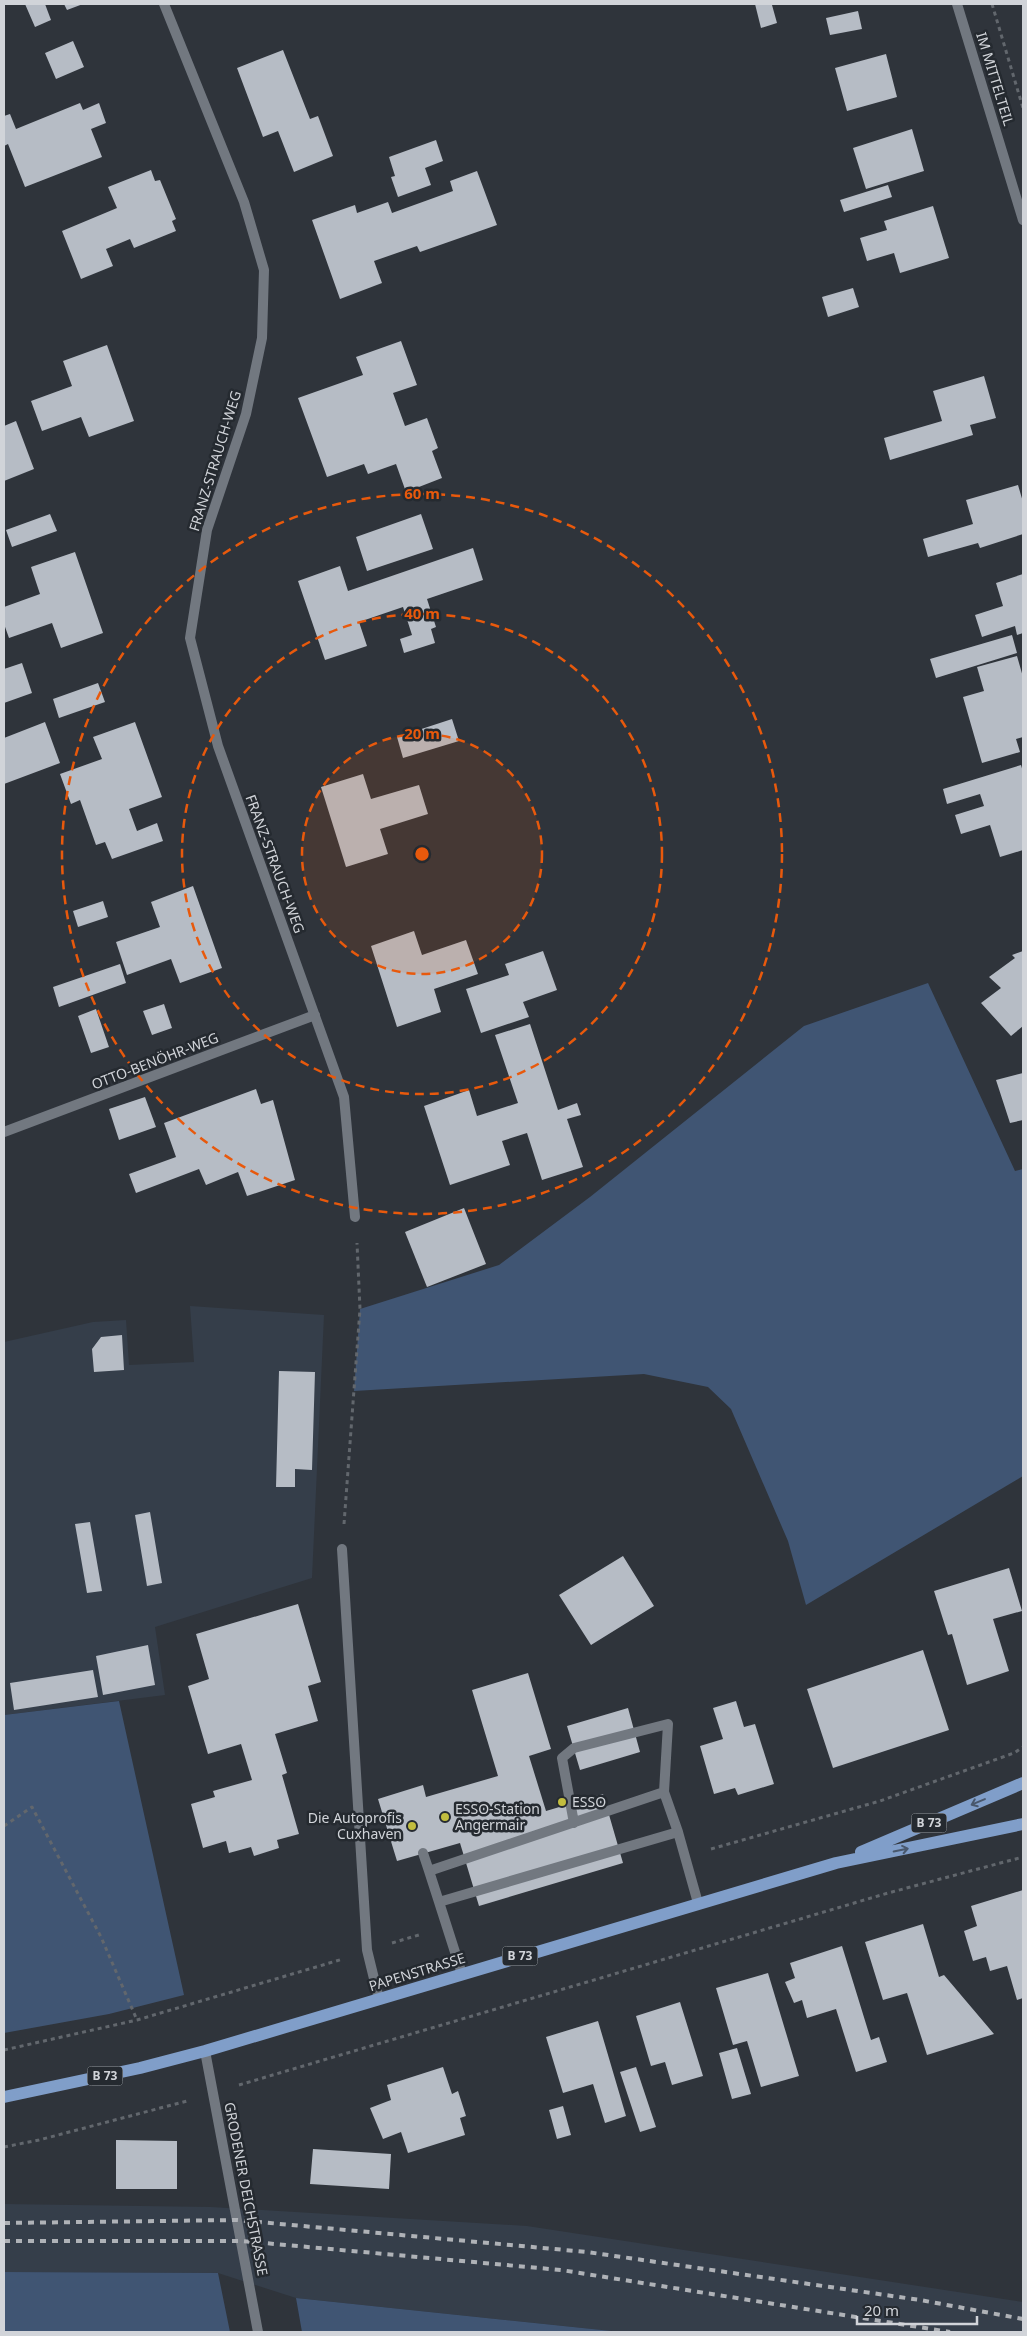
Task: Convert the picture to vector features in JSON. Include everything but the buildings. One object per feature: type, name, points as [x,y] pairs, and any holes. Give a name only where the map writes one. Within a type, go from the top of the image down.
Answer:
[{"type":"main road","name":"PAPENSTRASSE","points":[[836,1863],[1023,1783]]},
{"type":"main road","name":"PAPENSTRASSE","points":[[4,2097],[140,2068],[205,2051],[698,1902],[836,1863],[1023,1824]]},
{"type":"street","name":"FRANZ-STRAUCH-WEG","points":[[164,4],[244,202],[264,270],[262,338],[246,414],[207,530],[190,638],[218,746],[344,1097],[355,1218]]},
{"type":"street","name":"IM MITTELTEIL","points":[[958,4],[1023,220]]},
{"type":"street","name":"OTTO-BENÖHR-WEG","points":[[4,1132],[315,1015]]},
{"type":"street","points":[[342,1549],[367,1950],[379,1999]]},
{"type":"street","points":[[574,1823],[562,1758],[574,1748],[668,1724],[664,1792],[678,1832],[698,1902]]},
{"type":"street","points":[[429,1871],[664,1792]]},
{"type":"street","points":[[439,1902],[678,1832]]},
{"type":"street","points":[[423,1853],[462,1974]]},
{"type":"street","name":"GRODENER DEICHSTRASSE","points":[[205,2051],[258,2332]]},
{"type":"path","points":[[992,4],[1023,108]]},
{"type":"path","points":[[342,1549],[360,1309],[355,1218]]},
{"type":"path","points":[[4,1826],[32,1807],[101,1937],[137,2020]]},
{"type":"path","points":[[234,2087],[888,1892],[1023,1857]]},
{"type":"path","points":[[4,2147],[39,2140],[193,2099]]},
{"type":"shaded area","points":[[928,983],[1015,1171],[1023,1169],[1023,1476],[806,1605],[788,1541],[731,1409],[708,1387],[644,1374],[354,1391],[360,1309],[499,1265],[590,1197],[804,1026]]},
{"type":"shaded area","points":[[190,1306],[324,1315],[312,1578],[155,1627],[165,1695],[4,1715],[4,1342],[93,1322],[126,1320],[129,1365],[194,1362]]},
{"type":"shaded area","points":[[119,1701],[184,1995],[109,2014],[4,2033],[4,1715]]},
{"type":"shaded area","points":[[4,2204],[211,2207],[527,2226],[1023,2302],[1023,2332],[621,2332],[296,2298],[218,2273],[4,2272]]},
{"type":"shaded area","points":[[4,2272],[218,2273],[230,2332],[4,2332]]},
{"type":"shaded area","points":[[296,2298],[621,2332],[302,2332]]},
{"type":"railway","points":[[4,2223],[237,2220],[587,2252],[920,2300],[1023,2319]]},
{"type":"railway","points":[[4,2241],[242,2241],[561,2270],[950,2332]]},
{"type":"place","name":"ESSO","points":[[562,1802]]},
{"type":"place","name":"ESSO-Station Angermair","points":[[445,1817]]},
{"type":"place","name":"Die Autoprofis Cuxhaven","points":[[412,1826]]}]
